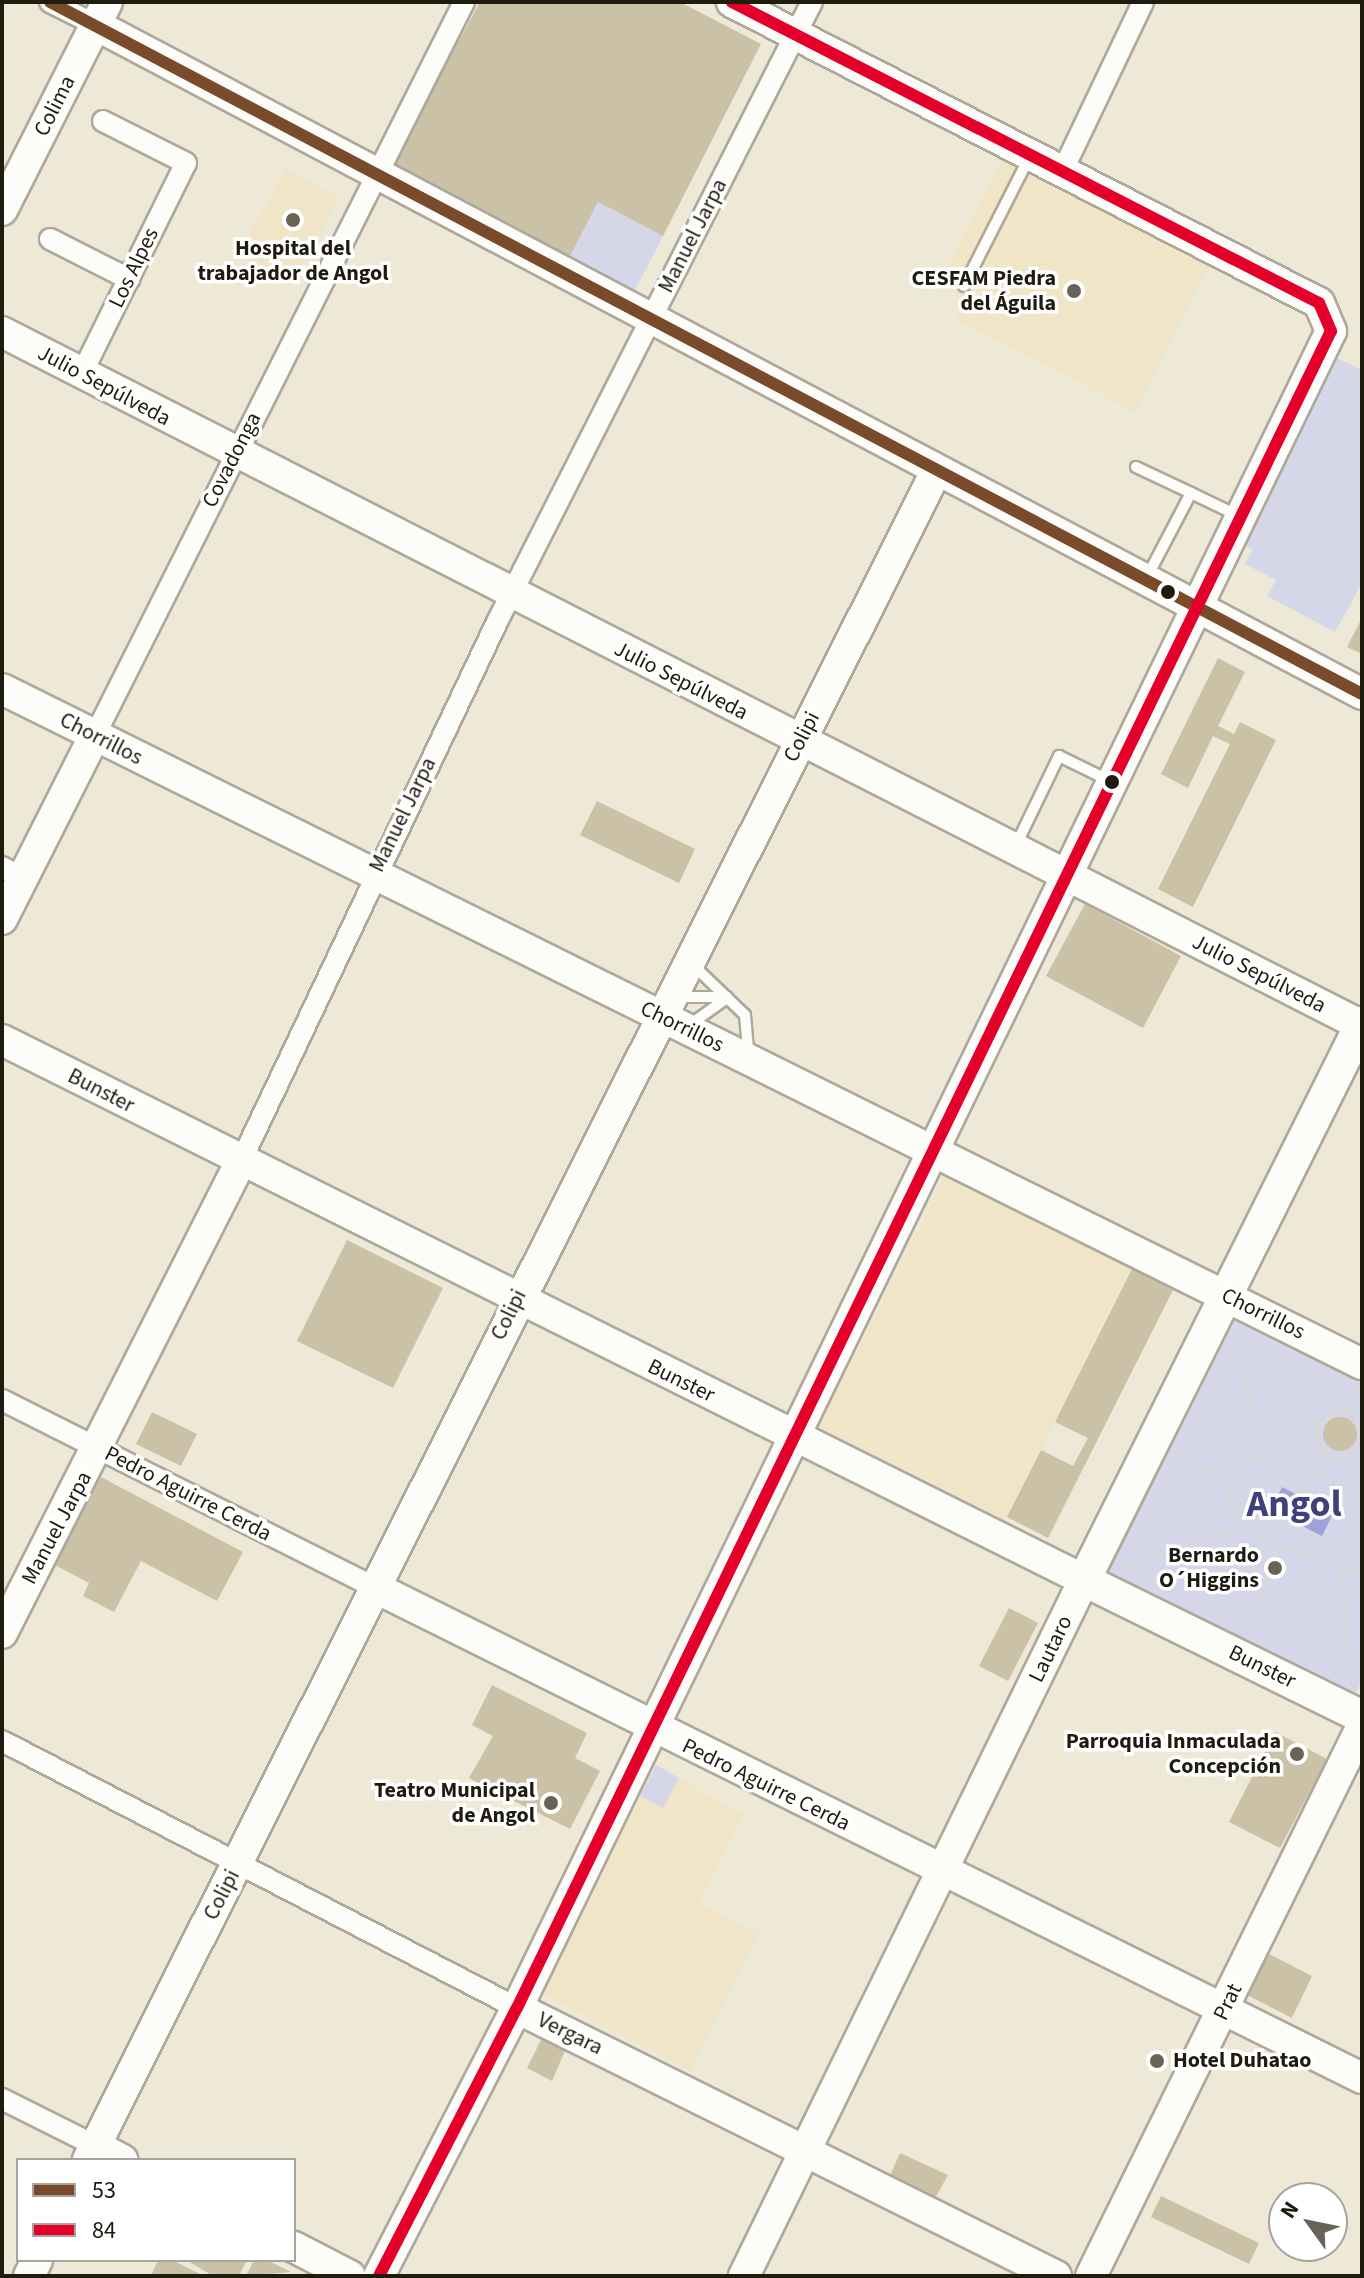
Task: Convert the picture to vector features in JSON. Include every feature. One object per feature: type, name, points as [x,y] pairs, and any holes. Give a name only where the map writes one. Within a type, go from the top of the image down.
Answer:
[{"type":"main road","points":[[379,2276],[517,2008],[1329,338],[1329,318],[1319,303],[732,2]]},
{"type":"main road","points":[[101,14],[376,174],[1196,611],[1362,694]]},
{"type":"main road","name":"Colima","points":[[2,210],[101,14]]},
{"type":"main road","name":"Julio Sepúlveda","points":[[2,332],[234,454],[1362,1025]]},
{"type":"main road","name":"Colipi","points":[[102,2155],[237,1864],[516,1300],[672,1014],[690,960],[936,472]]},
{"type":"main road","name":"Chorrillos","points":[[2,689],[374,876],[672,1014],[746,1059],[933,1152],[1229,1310],[1362,1364]]},
{"type":"main road","name":"Covadonga","points":[[2,919],[12,873],[95,735]]},
{"type":"main road","name":"Lautaro","points":[[744,2276],[942,1873],[1097,1574],[1152,1442],[1229,1310],[1362,1025]]},
{"type":"main road","name":"Bunster","points":[[2,1040],[794,1437],[1097,1574],[1231,1652],[1357,1703]]},
{"type":"main road","name":"Manuel Jarpa","points":[[2,1633],[98,1449],[241,1161]]},
{"type":"main road","name":"Pedro Aguirre Cerda","points":[[376,1588],[942,1873],[1362,2078]]},
{"type":"main road","name":"Prat","points":[[1091,2276],[1224,2012],[1362,1726]]},
{"type":"main road","name":"Vergara","points":[[517,2008],[1056,2276]]},
{"type":"main road","points":[[296,2248],[350,2276]]},
{"type":"street","points":[[50,2],[101,14]]},
{"type":"street","name":"Covadonga","points":[[95,735],[464,2]]},
{"type":"street","name":"Manuel Jarpa","points":[[241,1161],[374,876],[512,593],[812,2]]},
{"type":"street","points":[[1063,170],[1143,2]]},
{"type":"street","name":"Los Alpes","points":[[82,373],[186,163],[103,121]]},
{"type":"street","points":[[50,239],[129,279]]},
{"type":"street","name":"Pedro Aguirre Cerda","points":[[2,1400],[376,1588]]},
{"type":"street","name":"Vergara","points":[[2,1741],[517,2008]]},
{"type":"street","points":[[2,2099],[102,2155]]},
{"type":"lane","points":[[964,286],[1031,154]]},
{"type":"lane","points":[[1136,467],[1243,518]]},
{"type":"lane","points":[[1144,583],[1191,493]]},
{"type":"lane","points":[[1013,850],[1059,756],[1113,783]]},
{"type":"lane","points":[[690,960],[707,983],[729,997],[749,1026],[746,1059]]},
{"type":"lane","points":[[672,1014],[729,997]]},
{"type":"lane","points":[[672,1014],[729,997]]},
{"type":"path","points":[[1229,1310],[1264,1457]]},
{"type":"path","points":[[1347,1412],[1362,1386]]},
{"type":"path","points":[[1347,1412],[1362,1427]]},
{"type":"path","points":[[1347,1412],[1326,1415],[1317,1428],[1318,1444],[1329,1455],[1352,1454],[1362,1441]]},
{"type":"path","points":[[1152,1442],[1226,1476]]},
{"type":"path","points":[[1320,1473],[1329,1455]]},
{"type":"path","points":[[1226,1476],[1238,1465],[1264,1457],[1320,1473],[1362,1502]]},
{"type":"path","points":[[1226,1476],[1231,1511],[1246,1526],[1283,1550],[1343,1571],[1362,1570]]},
{"type":"path","points":[[1097,1574],[1246,1526]]},
{"type":"path","points":[[1278,1560],[1283,1550]]},
{"type":"path","points":[[1273,1558],[1278,1560],[1283,1563],[1275,1579],[1265,1574],[1273,1558]]},
{"type":"path","points":[[1343,1571],[1357,1703]]},
{"type":"path","points":[[1231,1652],[1270,1576]]},
{"type":"shaded area","name":"CESFAM Piedra del Águila","points":[[1002,160],[1209,266],[1135,412],[956,320],[967,299],[938,284]]},
{"type":"shaded area","name":"Hospital del trabajador de Angol","points":[[285,168],[339,198],[291,287],[238,257]]},
{"type":"shaded area","points":[[598,202],[663,236],[633,294],[568,260]]},
{"type":"shaded area","points":[[1333,356],[1362,370],[1362,583],[1335,632],[1267,596],[1276,580],[1245,564],[1253,550],[1241,544]]},
{"type":"shaded area","points":[[945,1177],[1132,1269],[1005,1520],[818,1427]]},
{"type":"shaded area","points":[[1233,1314],[1362,1380],[1362,1681],[1354,1697],[1101,1573]]},
{"type":"shaded area","points":[[656,1765],[679,1778],[663,1808],[640,1796]]},
{"type":"shaded area","points":[[679,1778],[744,1815],[699,1903],[758,1933],[690,2070],[538,1992],[640,1796],[663,1808]]},
{"type":"water","points":[[1282,1487],[1333,1514],[1322,1536],[1271,1510]]},
{"type":"building","points":[[480,2],[680,2],[761,44],[663,236],[598,202],[568,260],[389,168]]},
{"type":"building","points":[[1362,618],[1362,654],[1347,647]]},
{"type":"building","points":[[1218,658],[1245,672],[1218,726],[1234,734],[1240,722],[1276,740],[1193,907],[1158,889],[1230,744],[1213,736],[1188,788],[1161,774]]},
{"type":"building","points":[[597,801],[695,849],[679,883],[580,835]]},
{"type":"building","points":[[1085,904],[1181,956],[1143,1028],[1046,976]]},
{"type":"building","points":[[347,1240],[443,1288],[393,1388],[297,1341]]},
{"type":"building","points":[[1132,1269],[1173,1290],[1048,1538],[1007,1517],[1041,1450],[1073,1466],[1088,1438],[1055,1422]]},
{"type":"building","points":[[152,1412],[197,1434],[181,1466],[136,1444]]},
{"type":"building","points":[[1340,1417],[1352,1422],[1357,1434],[1352,1446],[1340,1451],[1328,1446],[1323,1434],[1328,1422]]},
{"type":"building","points":[[101,1477],[243,1552],[217,1601],[141,1561],[114,1612],[83,1596],[89,1583],[51,1563]]},
{"type":"building","points":[[1009,1608],[1038,1623],[1008,1681],[979,1666]]},
{"type":"building","points":[[492,1685],[587,1733],[575,1758],[600,1771],[570,1829],[469,1778],[493,1736],[472,1725]]},
{"type":"building","points":[[1275,1732],[1327,1759],[1280,1848],[1229,1822]]},
{"type":"building","points":[[1267,1953],[1312,1976],[1292,2018],[1245,1994]]},
{"type":"building","points":[[545,2032],[568,2044],[552,2081],[527,2068]]},
{"type":"building","points":[[900,2153],[948,2175],[934,2200],[888,2180]]},
{"type":"building","points":[[1161,2196],[1259,2243],[1249,2264],[1151,2217]]},
{"type":"building","points":[[157,2262],[176,2262],[204,2276],[151,2276]]},
{"type":"building","points":[[189,2262],[246,2262],[239,2276],[213,2276]]},
{"type":"building","points":[[253,2262],[271,2262],[291,2272],[246,2276]]},
{"type":"transit line","name":"53","points":[[50,2],[1362,694]]},
{"type":"transit line","name":"84","points":[[379,2276],[517,2008],[1331,331],[1319,303],[732,2]]},
{"type":"place","name":"Hospital del trabajador de Angol","points":[[293,220]]},
{"type":"place","name":"CESFAM Piedra del Águila","points":[[1074,291]]},
{"type":"place","name":"Bernardo O´Higgins","points":[[1275,1568]]},
{"type":"place","name":"Parroquia Inmaculada Concepción","points":[[1297,1754]]},
{"type":"place","name":"Teatro Municipal de Angol","points":[[551,1803]]},
{"type":"place","name":"Hotel Duhatao","points":[[1157,2061]]},
{"type":"district","name":"Angol","points":[[1294,1505]]}]
